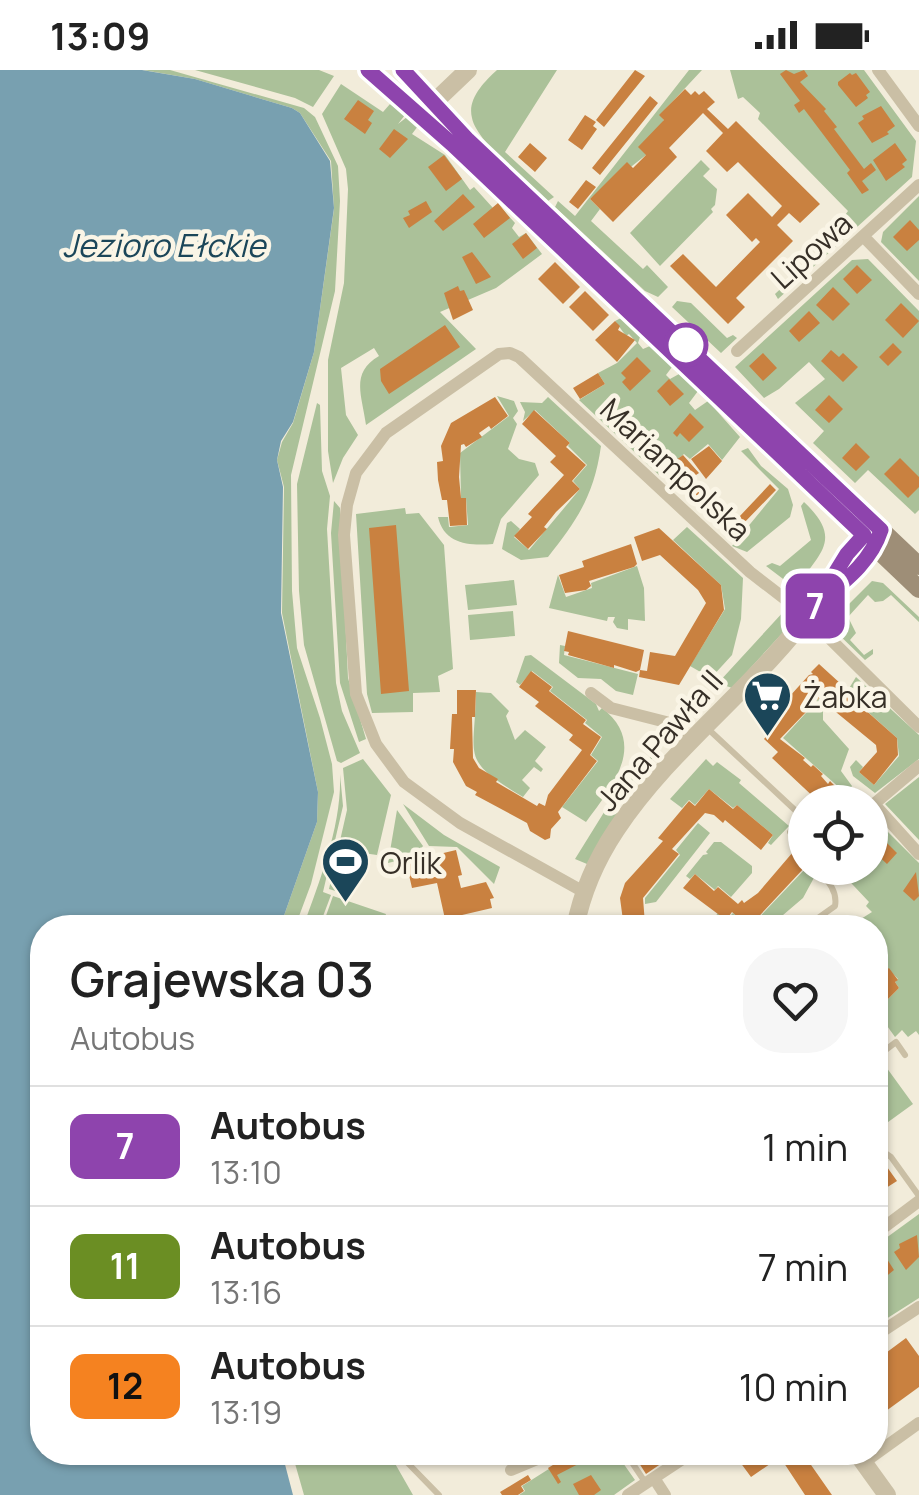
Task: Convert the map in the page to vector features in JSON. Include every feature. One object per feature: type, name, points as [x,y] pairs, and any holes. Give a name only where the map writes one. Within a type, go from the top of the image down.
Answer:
[{"type":"main road","points":[[368,70],[428,109],[873,537],[919,589]]},
{"type":"main road","points":[[403,70],[428,109]]},
{"type":"main road","points":[[873,537],[919,566]]},
{"type":"street","points":[[878,70],[919,126]]},
{"type":"street","points":[[428,109],[462,77]]},
{"type":"street","name":"Lipowa","points":[[737,351],[919,185]]},
{"type":"street","points":[[862,236],[919,294]]},
{"type":"street","name":"Mariampolska","points":[[584,892],[460,823],[404,782],[371,735],[354,681],[344,535],[356,473],[364,457],[386,433],[499,354],[514,354],[750,572],[811,611],[919,727]]},
{"type":"street","name":"Jana Pawła II","points":[[578,915],[599,857],[618,827],[811,611],[847,554],[873,537]]},
{"type":"street","points":[[591,693],[610,707],[666,722],[690,744]]},
{"type":"street","points":[[919,766],[874,804],[919,854]]},
{"type":"street","points":[[888,1224],[919,1199]]},
{"type":"street","points":[[888,1327],[919,1307]]},
{"type":"street","points":[[888,1442],[919,1424]]},
{"type":"street","points":[[510,1470],[522,1465]]},
{"type":"street","points":[[628,1495],[674,1465]]},
{"type":"street","points":[[865,1465],[886,1495]]},
{"type":"street","points":[[650,1481],[665,1495]]},
{"type":"lane","points":[[705,726],[788,804]]},
{"type":"lane","points":[[822,915],[834,906],[831,885]]},
{"type":"lane","points":[[888,1048],[896,1042],[905,1055]]},
{"type":"lane","points":[[888,1155],[919,1199]]},
{"type":"lane","points":[[409,1465],[438,1495]]},
{"type":"lane","points":[[635,1465],[650,1481]]},
{"type":"green space","points":[[143,70],[170,70],[304,108],[315,117],[338,166],[335,291],[291,475],[292,591],[297,648],[332,764],[334,792],[299,915],[284,915],[317,822],[318,792],[282,613],[284,487],[277,460],[293,423],[314,352],[334,209],[331,161],[300,113],[292,108],[195,79]]},
{"type":"green space","points":[[195,70],[319,70],[334,76],[313,107],[295,98]]},
{"type":"green space","points":[[497,70],[557,70],[505,152],[554,197],[548,201],[493,150],[472,118],[474,98]]},
{"type":"green space","points":[[689,70],[702,70],[660,115],[664,120],[646,155],[590,199],[600,209],[591,221],[643,269],[647,265],[668,287],[658,297],[645,291],[555,207],[558,201],[575,216]]},
{"type":"green space","points":[[730,70],[864,70],[916,141],[912,177],[778,299],[775,294],[829,243],[833,247],[839,243],[836,239],[843,232],[838,225],[848,211],[758,119],[760,113],[743,97],[738,99]]},
{"type":"green space","points":[[341,84],[383,112],[390,104],[405,115],[398,124],[407,117],[418,126],[412,134],[445,155],[470,190],[474,187],[493,208],[498,204],[515,223],[512,228],[519,237],[526,233],[542,254],[496,288],[440,312],[476,349],[366,425],[361,377],[379,356],[374,348],[341,368],[346,415],[358,435],[333,483],[328,451],[328,360],[344,283],[348,189],[346,169],[322,114]]},
{"type":"green space","points":[[701,160],[710,169],[703,176],[717,189],[713,212],[660,266],[630,233]]},
{"type":"green space","points":[[919,196],[919,281],[881,242],[883,232]]},
{"type":"green space","points":[[868,259],[919,311],[919,510],[915,514],[868,470],[855,483],[813,443],[824,431],[795,403],[825,379],[809,362],[764,398],[735,367],[852,260]]},
{"type":"green space","points":[[677,301],[691,303],[727,338],[737,338],[721,353],[672,307]]},
{"type":"green space","points":[[621,318],[640,337],[638,343],[643,349],[650,346],[672,367],[666,375],[670,379],[679,374],[698,391],[689,403],[695,410],[708,401],[740,437],[722,460],[708,444],[690,459],[684,454],[659,475],[579,400],[605,384],[598,373],[617,363],[637,343],[615,321]]},
{"type":"green space","points":[[497,396],[514,401],[518,411],[513,418],[517,424],[508,449],[519,459],[535,463],[539,475],[501,519],[493,544],[467,543],[446,533],[438,517],[448,517],[449,527],[468,525],[466,498],[461,498],[460,453],[509,416]]},
{"type":"green space","points":[[548,397],[601,446],[589,493],[568,531],[548,557],[521,560],[502,549],[507,523],[511,521],[520,529],[514,537],[529,550],[580,489],[573,481],[587,465],[535,410],[523,421],[525,412],[520,402],[542,403]]},
{"type":"green space","points":[[317,403],[322,471],[330,496],[327,529],[336,683],[342,711],[360,753],[341,763],[337,761],[304,645],[299,591],[297,484]]},
{"type":"green space","points":[[748,448],[761,466],[788,489],[793,505],[790,517],[747,552],[732,546],[779,489],[741,451]]},
{"type":"green space","points":[[334,501],[340,508],[348,678],[366,739],[359,742],[340,683],[331,533]]},
{"type":"green space","points":[[804,502],[823,526],[825,536],[820,555],[795,588],[766,566],[780,566],[811,540],[801,506]]},
{"type":"green space","points":[[405,508],[406,514],[419,513],[444,545],[453,669],[438,676],[440,692],[413,693],[413,712],[372,713],[367,694],[356,514]]},
{"type":"green space","points":[[687,527],[743,578],[741,619],[732,655],[711,678],[690,666],[725,609],[721,585],[673,540]]},
{"type":"green space","points":[[637,566],[644,588],[645,621],[628,619],[628,630],[617,628],[615,617],[608,617],[607,621],[549,608],[558,575],[566,597]]},
{"type":"green space","points":[[514,580],[517,605],[468,610],[465,585]]},
{"type":"green space","points":[[872,581],[883,583],[919,617],[919,622],[891,595],[875,602],[868,595],[848,617],[856,633],[850,640],[864,655],[873,649],[865,660],[831,627],[832,621]]},
{"type":"green space","points":[[785,610],[788,627],[732,688],[718,683]]},
{"type":"green space","points":[[513,611],[515,636],[470,640],[468,615]]},
{"type":"green space","points":[[560,645],[565,646],[564,655],[638,674],[633,695],[616,691],[601,679],[578,678],[559,663]]},
{"type":"green space","points":[[531,655],[596,704],[599,711],[602,708],[623,736],[621,766],[586,822],[562,807],[598,761],[591,755],[602,737],[532,671],[520,685],[516,682],[525,656]]},
{"type":"green space","points":[[856,677],[919,735],[919,759],[885,785],[874,785],[899,756],[897,738],[848,690]]},
{"type":"green space","points":[[476,692],[491,693],[509,711],[506,716],[515,740],[525,730],[546,747],[535,761],[543,769],[541,772],[534,767],[522,780],[530,788],[523,797],[489,774],[475,755]]},
{"type":"green space","points":[[825,692],[830,697],[823,707],[823,720],[849,749],[841,771],[851,785],[836,785],[783,738]]},
{"type":"green space","points":[[671,734],[678,745],[666,743],[607,810],[618,813],[587,864],[575,859],[611,801]]},
{"type":"green space","points":[[363,759],[391,795],[377,855],[352,856],[342,876],[347,886],[345,894],[329,889],[347,810],[343,768]]},
{"type":"green space","points":[[706,759],[713,766],[717,762],[741,780],[739,783],[788,827],[771,845],[768,843],[773,835],[737,805],[733,808],[709,789],[695,805],[689,800],[682,808],[670,799]]},
{"type":"green space","points":[[856,760],[863,767],[859,772],[874,785],[865,785],[853,776],[850,767]]},
{"type":"green space","points":[[340,774],[343,806],[323,892],[331,895],[324,915],[307,915],[334,832]]},
{"type":"green space","points":[[919,777],[919,840],[888,807],[888,802]]},
{"type":"green space","points":[[403,804],[444,835],[500,867],[494,884],[457,847],[429,846]]},
{"type":"green space","points":[[397,810],[423,846],[416,856],[388,863]]},
{"type":"green space","points":[[698,823],[710,833],[656,902],[645,904],[645,898],[680,855],[676,850]]},
{"type":"green space","points":[[888,832],[919,863],[919,1035],[916,1031],[908,1037],[902,1030],[895,1037],[888,1027],[888,999],[899,988],[895,982],[898,979],[888,968],[888,915],[867,915],[872,912],[866,906],[869,902],[853,885],[888,885]]},
{"type":"green space","points":[[714,842],[721,842],[752,866],[752,873],[731,897],[695,874],[690,879],[686,876]]},
{"type":"green space","points":[[790,885],[810,885],[803,898],[783,915],[761,915]]},
{"type":"green space","points":[[333,896],[386,914],[386,915],[326,915]]},
{"type":"green space","points":[[888,1070],[913,1104],[888,1122]]},
{"type":"green space","points":[[919,1214],[919,1298],[888,1318],[888,1237]]},
{"type":"green space","points":[[295,1465],[396,1465],[413,1495],[304,1495]]},
{"type":"green space","points":[[555,1465],[624,1465],[635,1480],[614,1495],[519,1495],[525,1491],[522,1486]]},
{"type":"water","name":"Jezioro Ełckie","points":[[0,70],[142,70],[195,79],[292,108],[300,113],[330,161],[334,208],[314,352],[277,460],[283,487],[281,613],[318,792],[317,822],[284,915],[30,915],[30,1465],[285,1465],[293,1495],[0,1495]]},
{"type":"building","points":[[635,70],[645,76],[604,127],[596,120]]},
{"type":"building","points":[[786,70],[794,74],[804,70],[808,76],[800,82],[826,109],[837,127],[834,129],[864,169],[871,163],[876,170],[862,181],[869,190],[862,194],[847,173],[850,170],[804,109],[799,113],[794,105],[800,101],[780,74]]},
{"type":"building","points":[[850,73],[856,73],[870,92],[856,107],[838,85]]},
{"type":"building","points":[[685,89],[691,95],[704,91],[715,102],[707,109],[728,129],[736,121],[820,204],[800,223],[789,213],[777,225],[793,241],[736,298],[745,307],[728,324],[670,266],[683,254],[716,287],[760,242],[756,238],[752,242],[726,215],[748,193],[772,217],[782,206],[738,162],[727,172],[706,151],[723,133],[703,113],[669,148],[677,157],[613,222],[590,199],[627,162],[633,168],[646,155],[638,147],[664,120],[659,115]]},
{"type":"building","points":[[650,96],[658,103],[600,175],[592,168]]},
{"type":"building","points":[[358,100],[374,111],[365,134],[344,119]]},
{"type":"building","points":[[881,106],[895,126],[872,143],[858,123],[864,119],[862,116]]},
{"type":"building","points":[[585,115],[596,122],[593,126],[597,129],[582,150],[568,140]]},
{"type":"building","points":[[394,129],[408,139],[390,158],[379,149]]},
{"type":"building","points":[[530,143],[547,158],[535,172],[518,157]]},
{"type":"building","points":[[895,143],[907,160],[902,164],[905,167],[886,181],[873,160]]},
{"type":"building","points":[[444,155],[462,179],[446,191],[428,167]]},
{"type":"building","points":[[586,180],[596,187],[578,209],[569,202]]},
{"type":"building","points":[[463,194],[475,207],[443,231],[434,221]]},
{"type":"building","points":[[426,201],[432,212],[409,228],[403,218]]},
{"type":"building","points":[[498,203],[510,218],[484,238],[473,224]]},
{"type":"building","points":[[910,220],[919,230],[919,240],[907,251],[893,237]]},
{"type":"building","points":[[526,233],[537,248],[523,259],[512,244]]},
{"type":"building","points":[[472,252],[491,277],[476,284],[462,257]]},
{"type":"building","points":[[555,262],[580,287],[563,304],[538,279]]},
{"type":"building","points":[[857,265],[872,280],[857,294],[843,279]]},
{"type":"building","points":[[458,286],[473,310],[453,320],[444,293]]},
{"type":"building","points":[[833,287],[850,304],[833,321],[816,305]]},
{"type":"building","points":[[585,291],[609,315],[593,331],[569,307]]},
{"type":"building","points":[[901,303],[919,321],[903,338],[885,320]]},
{"type":"building","points":[[809,311],[820,323],[799,342],[789,331]]},
{"type":"building","points":[[615,321],[620,326],[618,330],[635,340],[617,362],[595,340]]},
{"type":"building","points":[[445,325],[460,347],[389,394],[381,381],[380,369]]},
{"type":"building","points":[[893,343],[902,352],[888,366],[879,357]]},
{"type":"building","points":[[831,350],[839,357],[843,353],[858,367],[843,382],[821,361]]},
{"type":"building","points":[[763,353],[777,368],[763,381],[749,366]]},
{"type":"building","points":[[637,357],[651,371],[630,391],[622,382],[626,378],[621,373]]},
{"type":"building","points":[[598,373],[605,384],[580,399],[573,388]]},
{"type":"building","points":[[669,379],[684,394],[670,406],[657,391]]},
{"type":"building","points":[[829,395],[843,409],[829,423],[815,410]]},
{"type":"building","points":[[495,397],[508,416],[479,433],[482,437],[466,447],[461,445],[459,477],[461,498],[466,498],[467,525],[450,526],[447,500],[442,500],[438,480],[437,462],[443,461],[441,446],[451,423]]},
{"type":"building","points":[[534,410],[570,443],[566,447],[586,465],[572,481],[580,489],[556,512],[544,527],[547,529],[528,549],[514,536],[532,517],[528,514],[564,475],[550,462],[556,456],[522,424]]},
{"type":"building","points":[[690,413],[704,427],[689,442],[680,433],[677,437],[673,433]]},
{"type":"building","points":[[856,443],[870,457],[856,471],[842,458]]},
{"type":"building","points":[[709,446],[722,461],[706,479],[691,459]]},
{"type":"building","points":[[683,455],[699,473],[693,477],[687,471],[672,481],[666,471]]},
{"type":"building","points":[[900,458],[919,477],[919,487],[908,498],[884,474]]},
{"type":"building","points":[[770,484],[776,490],[740,527],[719,524],[691,493],[701,485],[727,517],[739,517]]},
{"type":"building","points":[[396,525],[409,691],[381,694],[369,528]]},
{"type":"building","points":[[659,528],[721,585],[724,610],[679,685],[639,677],[640,670],[647,671],[650,652],[675,656],[706,603],[698,590],[660,555],[642,561],[634,537]]},
{"type":"building","points":[[631,544],[637,564],[634,567],[589,581],[591,586],[586,590],[565,593],[559,575],[584,567],[582,561]]},
{"type":"building","points":[[568,631],[644,650],[640,670],[614,668],[568,655],[564,651]]},
{"type":"building","points":[[819,664],[841,684],[830,695],[823,689],[822,695],[804,709],[807,711],[780,739],[823,774],[828,784],[830,781],[834,785],[801,785],[772,758],[778,752],[764,739],[776,725],[769,719]]},
{"type":"building","points":[[531,671],[601,737],[590,755],[597,761],[558,812],[561,818],[545,840],[530,831],[527,823],[475,795],[477,792],[466,786],[453,762],[454,749],[450,749],[457,690],[476,690],[473,758],[479,768],[498,779],[496,782],[537,806],[545,806],[548,795],[582,750],[569,740],[573,735],[535,706],[539,702],[519,687]]},
{"type":"building","points":[[845,692],[897,738],[898,755],[874,785],[859,772],[877,752],[876,745],[831,708]]},
{"type":"building","points":[[709,789],[733,809],[737,805],[773,835],[761,850],[725,820],[723,823],[705,813],[672,849],[679,854],[643,898],[644,915],[622,915],[620,898],[625,883],[663,841],[658,838],[689,801],[695,806]]},
{"type":"building","points":[[888,844],[897,853],[888,863]]},
{"type":"building","points":[[456,850],[461,888],[486,882],[494,898],[490,899],[492,908],[444,915],[437,883],[412,888],[406,862]]},
{"type":"building","points":[[788,858],[788,885],[760,915],[719,915],[683,888],[695,874],[714,891],[718,887],[738,904],[742,900],[744,903],[758,893]]},
{"type":"building","points":[[916,872],[919,896],[914,901],[903,891]]},
{"type":"building","points":[[889,968],[898,980],[895,982],[899,988],[888,999]]},
{"type":"building","points":[[888,1168],[897,1181],[888,1187]]},
{"type":"building","points":[[917,1235],[919,1257],[906,1270],[894,1252],[899,1244]]},
{"type":"building","points":[[906,1338],[919,1356],[919,1387],[888,1410],[888,1351]]},
{"type":"building","points":[[576,1465],[557,1475],[561,1482],[558,1484],[548,1468]]},
{"type":"building","points":[[640,1465],[659,1465],[646,1474]]},
{"type":"building","points":[[742,1465],[768,1465],[751,1477]]},
{"type":"building","points":[[785,1465],[811,1465],[832,1495],[805,1495]]},
{"type":"building","points":[[528,1475],[531,1480],[521,1486],[524,1491],[502,1495],[500,1492]]},
{"type":"building","points":[[591,1475],[601,1490],[594,1495],[579,1495],[573,1484]]},
{"type":"bus line","name":"7","points":[[368,70],[404,99],[864,535],[847,554],[815,606],[861,566],[881,530],[468,140],[403,70]]},
{"type":"place","name":"Żabka","points":[[768,738]]},
{"type":"place","name":"Orlik","points":[[345,904]]}]
